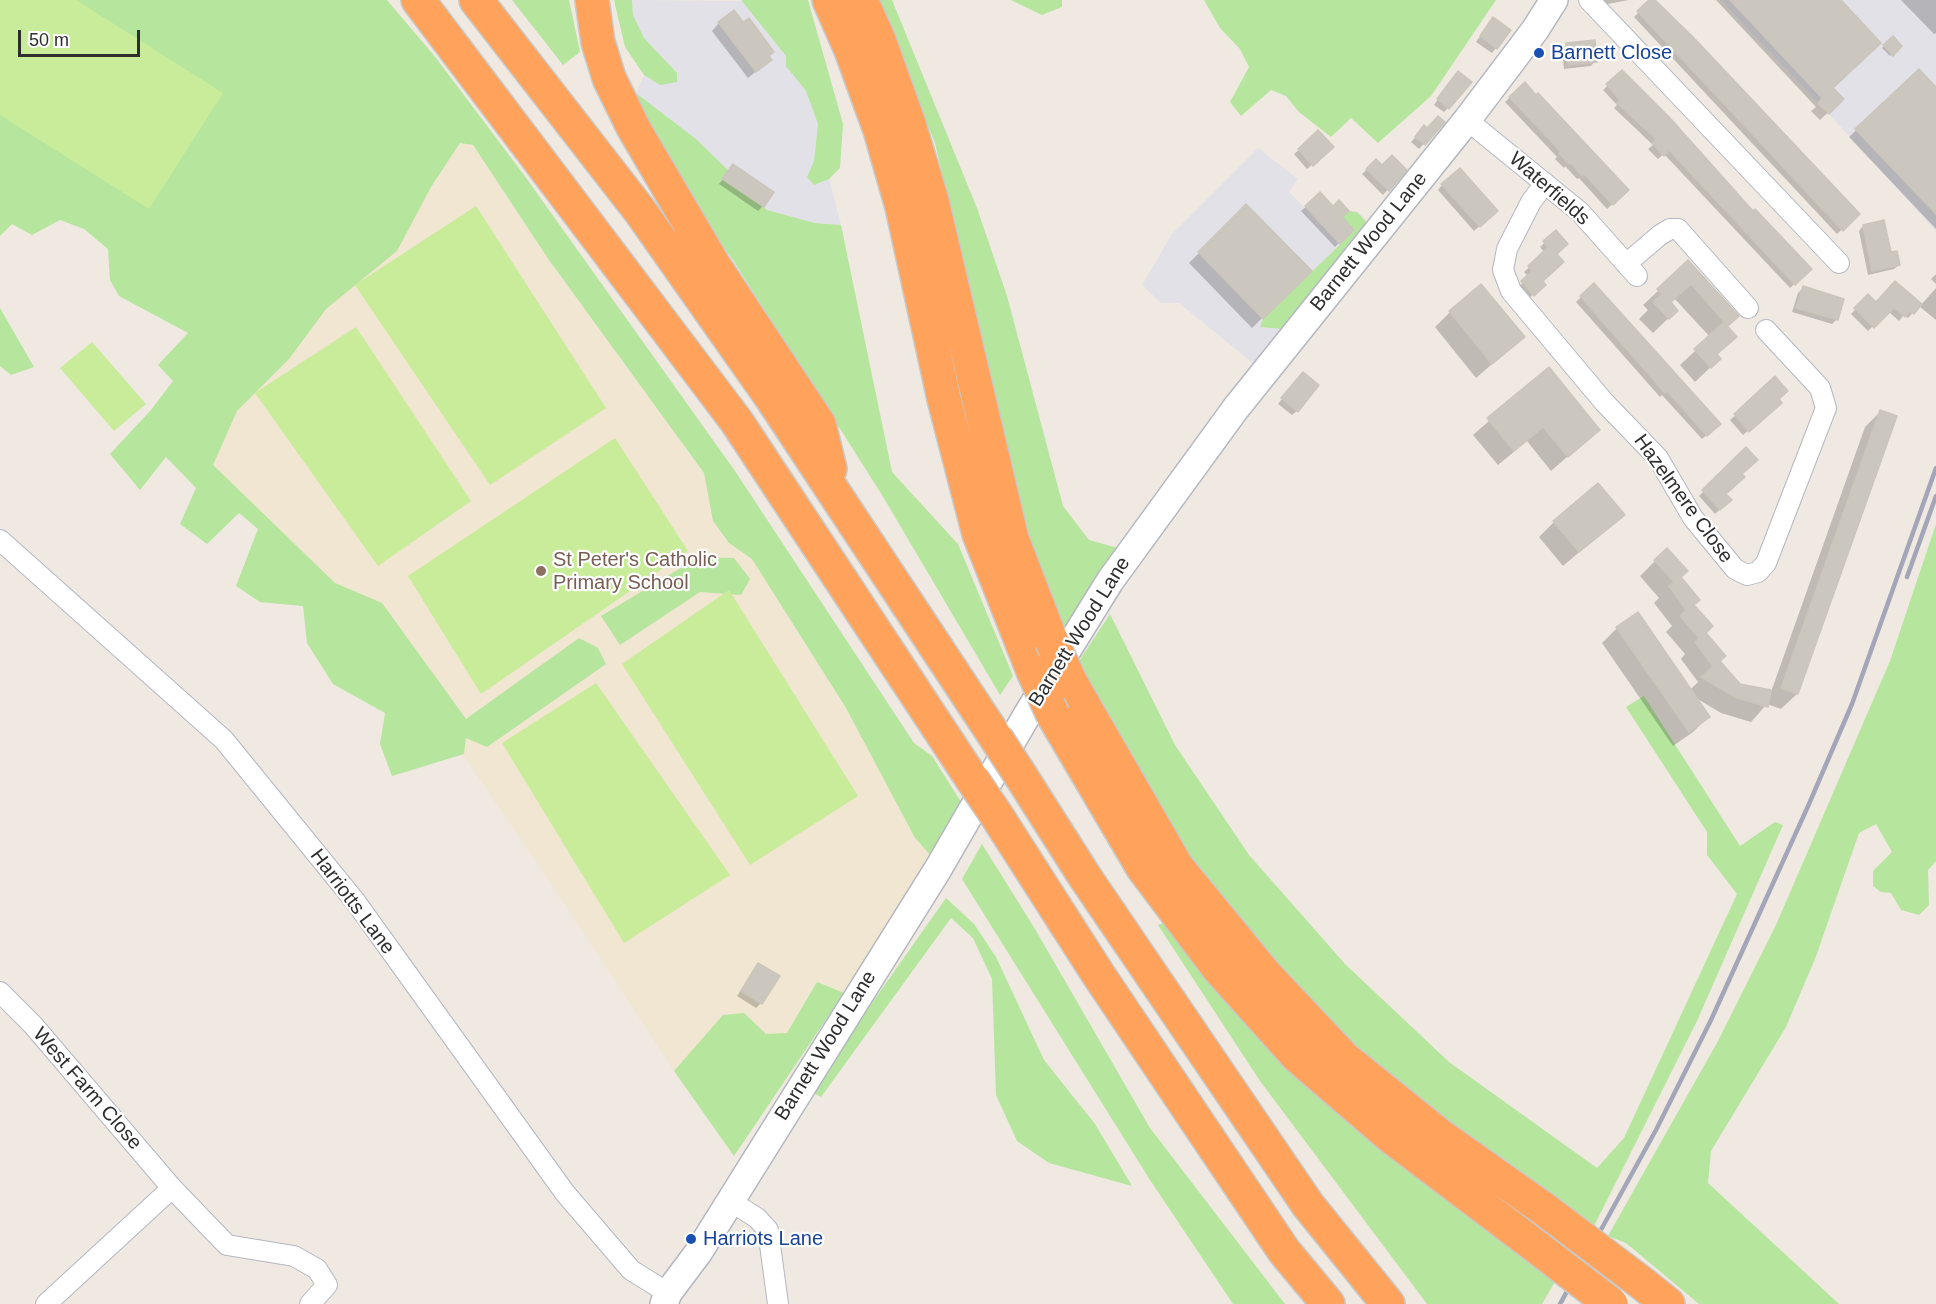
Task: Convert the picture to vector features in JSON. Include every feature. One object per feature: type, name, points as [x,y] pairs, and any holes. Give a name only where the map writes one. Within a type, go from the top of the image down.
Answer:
[{"type":"highway","points":[[418,0],[737,422],[995,813],[1098,974],[1277,1241],[1328,1304]]},
{"type":"highway","points":[[476,0],[640,211],[837,494],[1085,877],[1308,1206],[1388,1304]]},
{"type":"highway","points":[[592,0],[598,42],[621,105],[661,178],[715,267],[819,424],[837,494]]},
{"type":"highway","points":[[829,0],[852,50],[873,110],[902,207],[944,399],[978,534],[1053,715],[1143,868],[1219,969],[1297,1056],[1390,1136],[1611,1304]]},
{"type":"highway","points":[[861,0],[879,40],[908,121],[932,201],[1012,540],[1051,640],[1071,683],[1177,867],[1264,973],[1344,1058],[1442,1137],[1544,1209],[1668,1304]]},
{"type":"street","name":"Barnett Wood Lane","points":[[666,1299],[698,1253],[938,869],[1032,706],[1110,581],[1236,408],[1467,120],[1535,30],[1554,0]]},
{"type":"street","points":[[1588,0],[1839,263]]},
{"type":"street","name":"Waterfields","points":[[1467,120],[1580,213],[1631,270],[1660,235],[1670,229],[1678,229],[1748,308]]},
{"type":"street","name":"Hazelmere Close","points":[[1545,183],[1531,202],[1507,249],[1503,270],[1510,291],[1604,402],[1658,458],[1693,518],[1735,569],[1747,574],[1758,572],[1766,563],[1826,408],[1820,388],[1766,330]]},
{"type":"street","name":"Harriotts Lane","points":[[0,540],[224,740],[355,901],[565,1193],[631,1270],[666,1299]]},
{"type":"street","name":"West Farm Close","points":[[0,992],[33,1025],[172,1188],[227,1245],[273,1251],[307,1262],[324,1277],[327,1285],[310,1304]]},
{"type":"street","points":[[46,1304],[172,1188]]},
{"type":"street","points":[[730,1202],[757,1218],[768,1230],[778,1304]]},
{"type":"shaded area","name":"St Peter's Catholic Primary School","points":[[0,0],[432,186],[460,143],[473,145],[549,260],[704,473],[713,521],[729,543],[752,559],[846,708],[915,838],[933,858],[734,1156],[674,1071],[558,894],[396,657],[180,438],[140,490],[110,454],[151,410],[217,322]]},
{"type":"shaded area","points":[[632,0],[743,1],[786,56],[787,66],[806,91],[818,124],[814,161],[807,177],[814,185],[829,179],[841,225],[815,223],[767,210],[722,179],[728,170],[696,139],[636,93],[644,75],[660,85],[677,73],[644,38],[633,15]]},
{"type":"shaded area","points":[[1721,0],[1936,0],[1936,231],[1829,114]]},
{"type":"shaded area","points":[[1258,148],[1298,179],[1289,192],[1351,255],[1255,365],[1179,303],[1161,303],[1142,285],[1172,234]]},
{"type":"green space","points":[[0,0],[387,0],[436,58],[524,175],[735,471],[914,743],[932,756],[961,802],[933,858],[915,838],[846,708],[752,559],[729,543],[713,521],[704,473],[549,260],[473,145],[460,143],[431,187],[397,251],[326,309],[289,359],[237,411],[213,465],[335,583],[382,603],[466,719],[579,638],[598,648],[606,664],[487,747],[466,738],[464,754],[392,776],[380,744],[385,713],[333,684],[307,643],[303,606],[260,602],[236,586],[258,529],[239,513],[207,544],[180,524],[196,488],[166,457],[140,490],[110,454],[151,410],[173,381],[158,365],[188,333],[119,296],[110,280],[108,249],[84,229],[60,220],[32,235],[12,224],[0,236]]},
{"type":"green space","points":[[0,0],[76,0],[223,93],[149,209],[0,115]]},
{"type":"green space","points":[[512,0],[569,0],[580,52],[563,65]]},
{"type":"green space","points":[[614,0],[632,0],[633,15],[644,38],[677,73],[677,82],[660,85],[644,75],[625,47]]},
{"type":"green space","points":[[741,0],[808,0],[843,124],[840,168],[829,179],[814,185],[807,177],[814,161],[818,124],[806,91],[786,66],[786,56]]},
{"type":"green space","points":[[876,0],[892,0],[977,208],[1007,296],[1063,506],[1089,540],[1118,548],[1064,634],[1022,519],[935,143]]},
{"type":"green space","points":[[1011,0],[1062,0],[1062,7],[1042,15]]},
{"type":"green space","points":[[1204,0],[1496,0],[1431,96],[1378,143],[1351,118],[1331,137],[1299,112],[1286,96],[1271,90],[1241,116],[1230,102],[1249,67],[1240,49],[1220,28]]},
{"type":"green space","points":[[636,93],[696,139],[728,170],[723,179],[767,210],[815,223],[841,225],[892,472],[958,544],[1013,676],[1000,695],[882,495],[733,260],[701,218],[631,96]]},
{"type":"green space","points":[[476,206],[606,408],[490,485],[355,285]]},
{"type":"green space","points":[[1349,211],[1357,212],[1365,220],[1369,232],[1283,329],[1260,327],[1263,319],[1354,231],[1342,217]]},
{"type":"green space","points":[[0,308],[34,367],[11,375],[0,366]]},
{"type":"green space","points":[[356,327],[471,501],[378,566],[255,393]]},
{"type":"green space","points":[[92,342],[146,404],[114,431],[60,368]]},
{"type":"green space","points":[[615,438],[688,551],[481,694],[408,576]]},
{"type":"green space","points":[[1936,524],[1936,861],[1928,870],[1929,905],[1919,915],[1901,910],[1891,893],[1881,892],[1873,886],[1873,871],[1892,852],[1876,824],[1859,833],[1815,959],[1786,1027],[1711,1151],[1708,1183],[1839,1304],[1699,1304],[1626,1243],[1608,1236],[1718,1041],[1776,925],[1890,661]]},
{"type":"green space","points":[[699,557],[734,558],[750,579],[741,595],[700,592],[620,645],[601,616]]},
{"type":"green space","points":[[729,590],[858,796],[750,865],[622,664]]},
{"type":"green space","points":[[1110,614],[1175,745],[1249,855],[1346,965],[1449,1062],[1597,1168],[1624,1138],[1737,894],[1707,855],[1707,832],[1626,707],[1644,696],[1740,846],[1775,822],[1783,825],[1697,1021],[1592,1230],[1327,1030],[1220,905],[1138,783],[1077,664]]},
{"type":"green space","points":[[596,683],[730,875],[624,943],[502,743]]},
{"type":"green space","points":[[982,844],[1035,929],[1150,1128],[1285,1304],[1233,1304],[1150,1180],[962,879]]},
{"type":"green space","points":[[946,898],[974,924],[996,957],[1044,1060],[1095,1124],[1132,1186],[1049,1163],[1017,1141],[996,1095],[992,979],[973,938],[951,918],[821,1097],[810,1091]]},
{"type":"green space","points":[[1164,923],[1221,996],[1285,1064],[1359,1132],[1556,1280],[1542,1304],[1427,1304],[1260,1081],[1158,925]]},
{"type":"green space","points":[[817,982],[844,993],[734,1156],[674,1071],[723,1015],[744,1013],[766,1034],[787,1033]]},
{"type":"building","points":[[1649,0],[1655,0],[1694,38],[1860,214],[1843,231],[1637,11]]},
{"type":"building","points":[[1730,0],[1841,0],[1881,43],[1833,88],[1844,99],[1829,114],[1818,103],[1822,98]]},
{"type":"building","points":[[734,10],[743,22],[749,18],[774,52],[769,56],[772,60],[756,72],[718,22]]},
{"type":"building","points":[[1493,17],[1511,30],[1497,49],[1480,36]]},
{"type":"building","points":[[1893,36],[1902,46],[1893,56],[1883,45]]},
{"type":"building","points":[[1595,40],[1597,62],[1568,65],[1566,43]]},
{"type":"building","points":[[1919,69],[1936,87],[1936,214],[1855,129]]},
{"type":"building","points":[[1622,70],[1670,118],[1753,211],[1755,209],[1812,269],[1795,285],[1669,150],[1664,156],[1652,143],[1656,139],[1617,103],[1620,100],[1606,84]]},
{"type":"building","points":[[1458,71],[1472,82],[1449,109],[1437,99]]},
{"type":"building","points":[[1525,82],[1629,190],[1613,205],[1584,174],[1582,176],[1571,163],[1569,164],[1559,153],[1561,152],[1509,97]]},
{"type":"building","points":[[1438,116],[1445,122],[1425,145],[1415,137],[1424,125],[1427,128]]},
{"type":"building","points":[[1318,130],[1334,147],[1313,166],[1298,149]]},
{"type":"building","points":[[1392,155],[1407,170],[1389,191],[1366,169],[1376,159],[1382,165]]},
{"type":"building","points":[[733,164],[774,192],[764,207],[722,179]]},
{"type":"building","points":[[1460,168],[1498,211],[1480,227],[1441,184]]},
{"type":"building","points":[[1320,192],[1333,206],[1339,200],[1349,211],[1342,217],[1354,230],[1340,244],[1305,206]]},
{"type":"building","points":[[1246,204],[1312,271],[1263,319],[1198,252]]},
{"type":"building","points":[[1884,220],[1891,252],[1897,251],[1900,265],[1872,271],[1863,225]]},
{"type":"building","points":[[1556,230],[1568,244],[1557,254],[1564,262],[1543,281],[1546,285],[1534,296],[1521,281],[1532,271],[1528,266],[1548,247],[1543,241]]},
{"type":"building","points":[[1688,260],[1739,316],[1728,326],[1691,284],[1671,302],[1678,311],[1669,319],[1653,302],[1662,294],[1657,289]]},
{"type":"building","points":[[1895,281],[1922,304],[1914,314],[1910,311],[1905,317],[1894,308],[1874,328],[1854,308],[1868,294],[1876,302]]},
{"type":"building","points":[[1594,283],[1721,424],[1707,436],[1667,391],[1665,393],[1580,296]]},
{"type":"building","points":[[1481,284],[1525,337],[1492,364],[1449,311]]},
{"type":"building","points":[[1803,286],[1844,299],[1838,320],[1796,308]]},
{"type":"building","points":[[1724,322],[1737,337],[1717,354],[1721,359],[1711,368],[1694,349]]},
{"type":"building","points":[[1549,367],[1600,430],[1568,457],[1543,427],[1514,451],[1487,418]]},
{"type":"building","points":[[1303,372],[1319,385],[1298,412],[1281,398]]},
{"type":"building","points":[[1775,376],[1788,391],[1779,399],[1782,403],[1749,432],[1734,414]]},
{"type":"building","points":[[1880,410],[1897,416],[1798,694],[1781,688]]},
{"type":"building","points":[[1746,447],[1758,460],[1742,474],[1745,477],[1726,494],[1732,500],[1720,510],[1702,490]]},
{"type":"building","points":[[1598,483],[1625,515],[1579,552],[1553,521]]},
{"type":"building","points":[[1667,548],[1688,571],[1681,577],[1700,600],[1694,605],[1713,626],[1706,633],[1726,656],[1720,661],[1740,684],[1771,690],[1768,707],[1737,698],[1701,677],[1713,666],[1695,642],[1699,638],[1680,616],[1686,610],[1669,586],[1674,582],[1654,560]]},
{"type":"building","points":[[1638,612],[1710,717],[1689,732],[1616,627]]},
{"type":"building","points":[[758,963],[780,976],[762,1004],[741,991]]},
{"type":"railway","points":[[1560,1304],[1656,1130],[1711,1020],[1809,804],[1852,704],[1936,468]]},
{"type":"railway","points":[[1907,577],[1936,496]]},
{"type":"place","name":"Barnett Close","points":[[1539,53]]},
{"type":"place","name":"St Peter's Catholic Primary School","points":[[541,571]]},
{"type":"place","name":"Harriots Lane","points":[[691,1239]]}]
